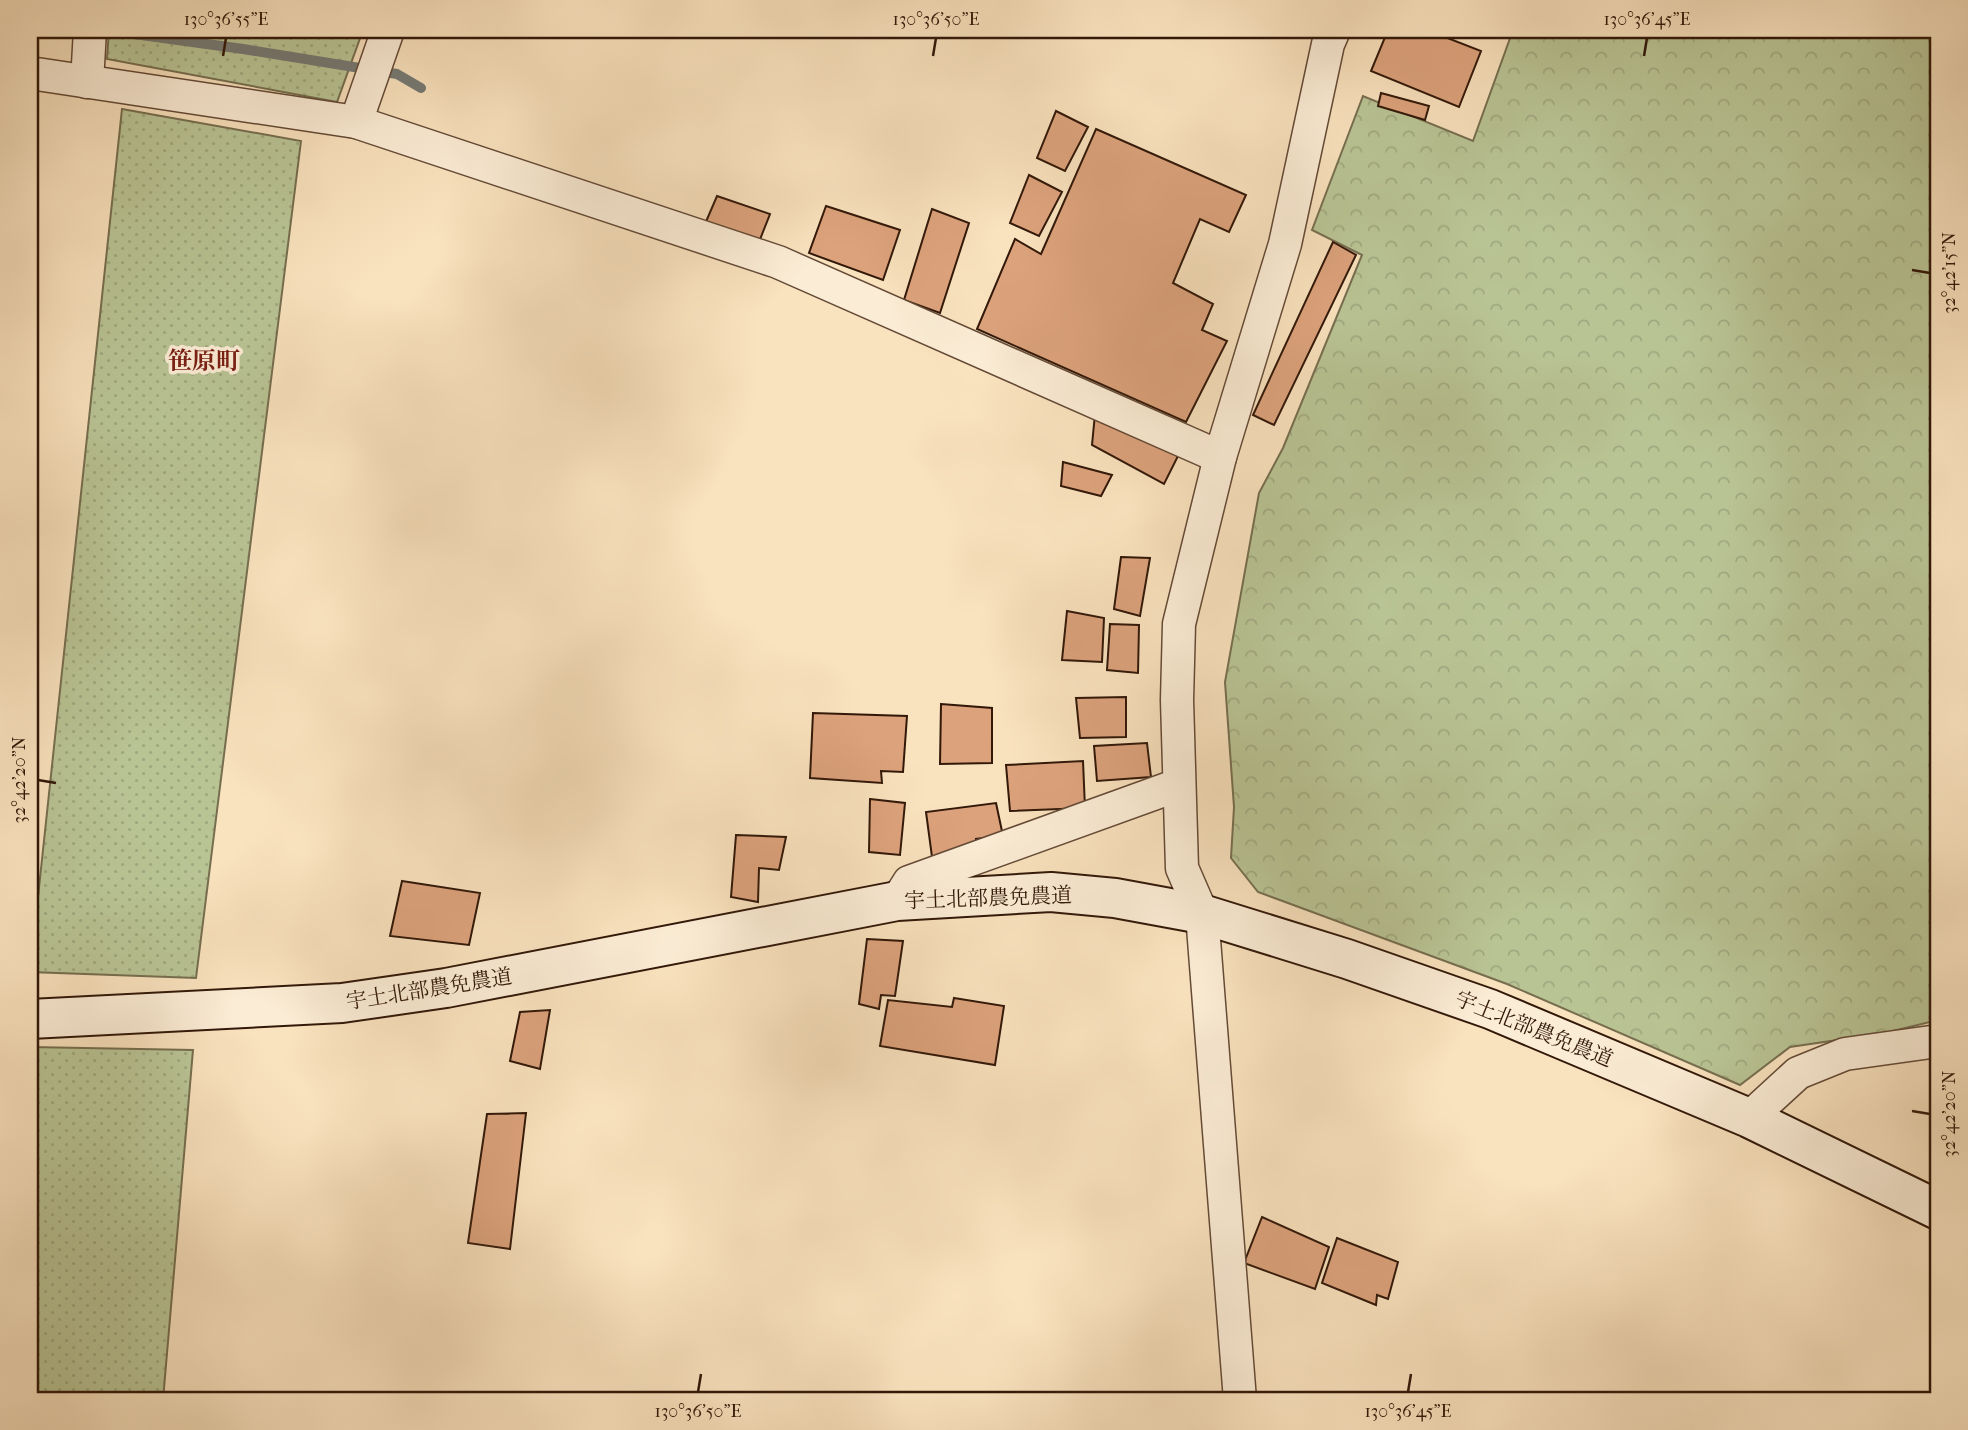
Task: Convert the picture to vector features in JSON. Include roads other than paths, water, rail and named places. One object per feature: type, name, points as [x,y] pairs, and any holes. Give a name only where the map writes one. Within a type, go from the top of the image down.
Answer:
[{"type":"street","points":[[87,82],[90,30]]},
{"type":"street","points":[[356,122],[388,30]]},
{"type":"street","points":[[1240,1400],[1202,914],[1182,868],[1178,785],[1179,624],[1220,457],[1285,244],[1328,44],[1334,30]]},
{"type":"street","points":[[30,73],[356,122],[778,262],[1220,457]]},
{"type":"street","points":[[897,901],[909,882],[1178,785]]},
{"type":"street","name":"宇土北部農免農道","points":[[30,1019],[342,1003],[446,988],[897,901],[1051,892],[1115,898],[1202,914],[1347,959],[1490,1009],[1749,1118],[1938,1210]]},
{"type":"street","points":[[1749,1118],[1798,1073],[1846,1054],[1938,1041]]},
{"type":"waterway","points":[[105,30],[397,74],[421,88]]},
{"type":"district","name":"笹原町","points":[[204,361]]}]
